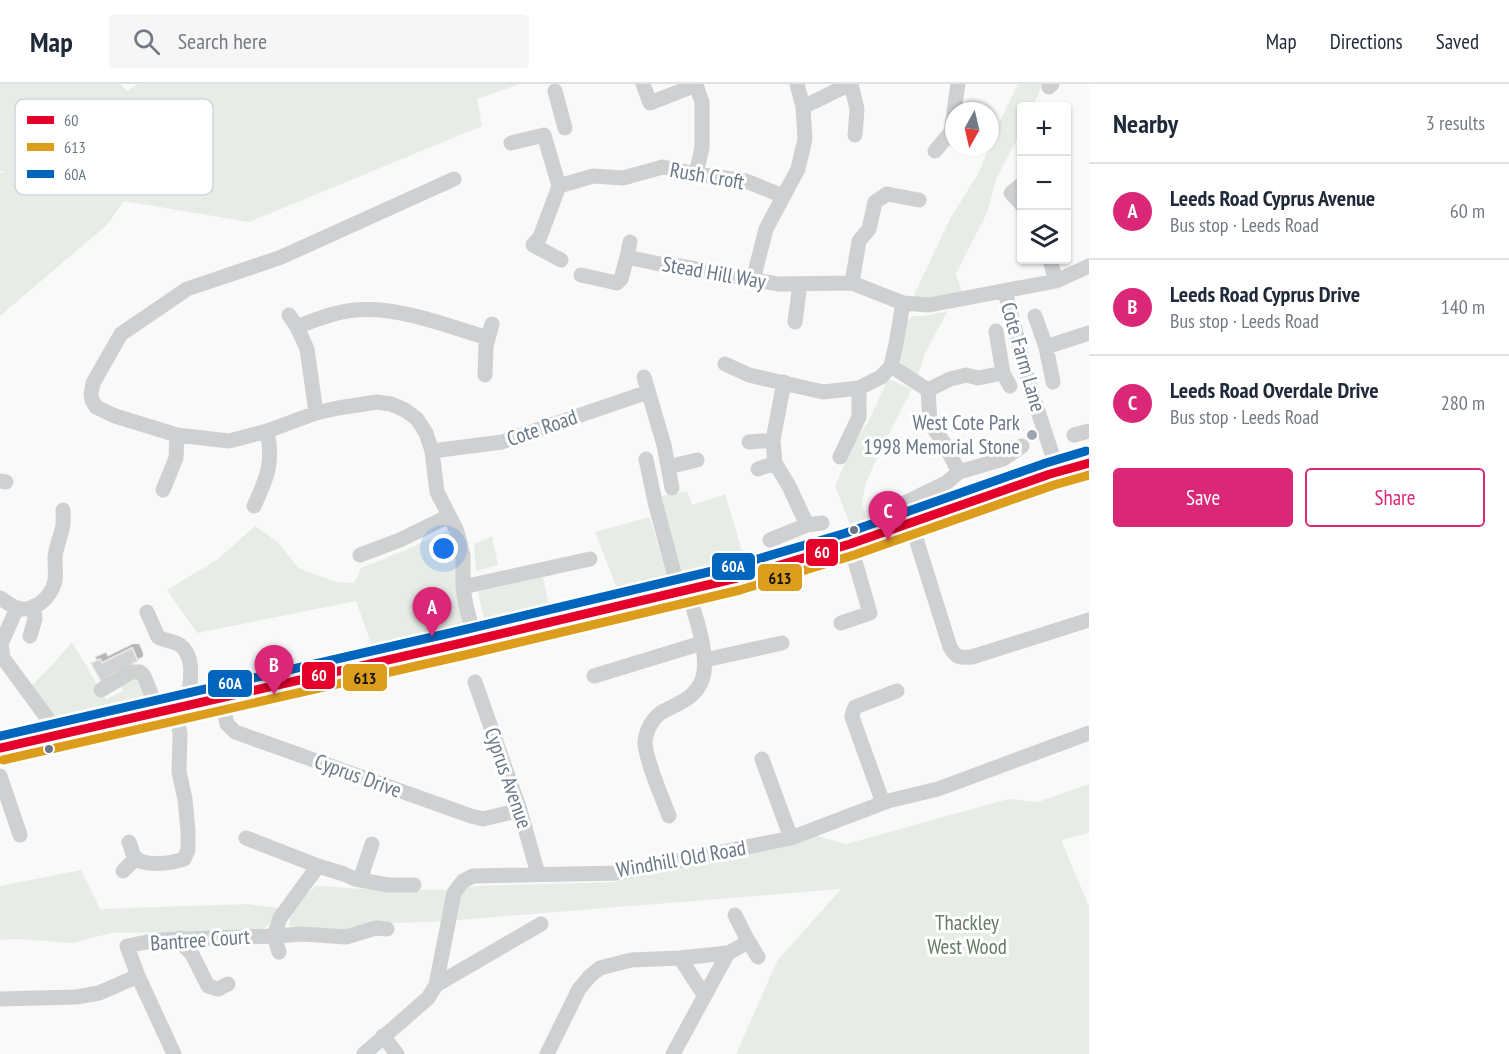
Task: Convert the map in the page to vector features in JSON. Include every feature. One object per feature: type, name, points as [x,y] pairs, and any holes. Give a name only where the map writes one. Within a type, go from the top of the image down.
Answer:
[{"type":"main road","points":[[0,748],[737,578],[850,544],[1089,463]]},
{"type":"street","points":[[643,84],[650,103],[697,84],[702,102],[702,148],[696,174]]},
{"type":"street","points":[[753,280],[766,229],[798,169],[805,139],[803,107],[797,84]]},
{"type":"street","points":[[803,107],[850,84],[857,109],[855,135]]},
{"type":"street","points":[[955,102],[958,84]]},
{"type":"street","points":[[511,143],[569,127],[555,91]]},
{"type":"street","points":[[544,135],[559,186],[540,237],[533,245],[561,260]]},
{"type":"street","points":[[935,151],[945,139]]},
{"type":"street","name":"Rush Croft","points":[[559,186],[593,176],[622,178],[663,167],[746,181],[783,196]]},
{"type":"street","points":[[454,179],[279,258],[187,289],[121,334],[93,383],[90,394],[96,407],[102,411],[177,435],[229,441],[338,408],[370,402],[398,406],[417,419],[426,433],[432,451],[437,492],[456,529],[464,556],[466,606],[475,640]]},
{"type":"street","points":[[1017,188],[1011,193],[1017,200]]},
{"type":"street","points":[[852,283],[859,242],[869,229],[875,202],[887,194],[919,200]]},
{"type":"street","name":"Stead Hill Way","points":[[581,275],[617,283],[621,279],[629,250],[669,266],[681,266],[777,284],[852,283],[903,303],[929,305],[1005,291]]},
{"type":"street","points":[[1051,264],[1056,281]]},
{"type":"street","name":"Cote Farm Lane","points":[[1059,472],[1029,384],[1005,291],[1056,281],[1089,266]]},
{"type":"street","points":[[795,322],[801,284]]},
{"type":"street","points":[[725,364],[748,375],[823,392],[859,388],[881,377],[891,366],[903,303]]},
{"type":"street","points":[[316,414],[309,356],[293,321],[354,310],[381,309],[490,331],[484,358],[485,375]]},
{"type":"street","points":[[1035,316],[1046,347],[1053,382]]},
{"type":"street","points":[[928,390],[950,379],[966,375],[1006,379],[996,331]]},
{"type":"street","points":[[1046,347],[1089,333]]},
{"type":"street","points":[[891,366],[928,390]]},
{"type":"street","points":[[644,377],[664,445],[672,488]]},
{"type":"street","points":[[770,540],[815,524],[775,463],[773,440],[784,382]]},
{"type":"street","points":[[840,457],[859,417],[859,388]]},
{"type":"street","points":[[928,390],[930,423],[944,443],[959,472]]},
{"type":"street","name":"Cote Road","points":[[432,451],[502,442],[648,392]]},
{"type":"street","points":[[254,506],[270,468],[271,451],[267,431]]},
{"type":"street","points":[[163,490],[176,458],[177,435]]},
{"type":"street","points":[[749,442],[773,440]]},
{"type":"street","points":[[892,509],[946,483],[959,472],[1004,459],[1022,446]]},
{"type":"street","points":[[646,459],[655,502],[702,642],[705,660],[703,678],[697,689],[688,699],[662,711],[648,729],[645,743],[647,755],[669,816]]},
{"type":"street","points":[[668,467],[698,460]]},
{"type":"street","points":[[758,469],[775,463]]},
{"type":"street","points":[[0,598],[17,608],[28,608],[38,605],[49,597],[54,582],[58,539],[69,529],[63,510]]},
{"type":"street","points":[[360,555],[400,540],[449,516]]},
{"type":"street","points":[[911,523],[950,647],[955,656],[972,657],[1089,620]]},
{"type":"street","points":[[841,623],[870,613],[850,544]]},
{"type":"street","points":[[464,587],[590,559]]},
{"type":"street","points":[[30,636],[36,614],[34,606]]},
{"type":"street","points":[[17,608],[1,644],[3,658],[59,734]]},
{"type":"street","points":[[147,612],[158,637],[181,646],[188,654],[191,664],[174,708]]},
{"type":"street","points":[[594,676],[702,642]]},
{"type":"street","points":[[705,660],[782,643]]},
{"type":"street","points":[[101,690],[131,672],[140,672],[174,708],[180,734],[179,771],[188,831],[188,850],[184,859],[150,863],[136,858],[129,842]]},
{"type":"street","name":"Cyprus Avenue","points":[[475,682],[520,810],[538,874]]},
{"type":"street","points":[[883,803],[852,717],[855,707],[897,690]]},
{"type":"street","name":"Cyprus Drive","points":[[221,696],[227,724],[235,732],[471,816],[483,819],[520,810]]},
{"type":"street","name":"Windhill Old Road","points":[[364,1054],[428,998],[436,985],[454,893],[463,881],[473,876],[620,873],[791,838],[883,803],[938,789],[1089,733]]},
{"type":"street","points":[[762,759],[791,838]]},
{"type":"street","points":[[0,776],[20,835]]},
{"type":"street","points":[[246,838],[355,879],[388,885],[414,885]]},
{"type":"street","points":[[360,880],[372,844]]},
{"type":"street","points":[[123,871],[136,858]]},
{"type":"street","name":"Bantree Court","points":[[279,952],[274,936],[280,918],[318,866]]},
{"type":"street","points":[[735,915],[758,957]]},
{"type":"street","points":[[436,985],[541,924]]},
{"type":"street","points":[[274,936],[302,934],[346,937],[376,928],[387,929]]},
{"type":"street","name":"Bantree Court","points":[[138,976],[127,946],[180,938],[274,936]]},
{"type":"street","points":[[180,938],[181,943],[192,954],[208,986],[218,989],[228,984]]},
{"type":"street","points":[[547,1054],[579,989],[600,968],[631,960],[728,953],[743,945],[747,939]]},
{"type":"street","points":[[673,1054],[728,953]]},
{"type":"street","points":[[680,958],[704,995]]},
{"type":"street","points":[[0,999],[76,997],[99,993],[138,976],[174,1054]]},
{"type":"street","points":[[383,1036],[397,1054]]},
{"type":"green space","points":[[0,84],[120,84],[127,91],[138,84],[520,84],[477,99],[482,126],[249,222],[124,201],[107,225],[0,316],[0,173],[5,172],[0,171]]},
{"type":"green space","points":[[1018,84],[1045,84],[1035,102],[1017,102],[1017,140],[997,177],[987,213],[956,274],[962,292],[923,301],[913,297],[950,219],[979,172],[986,156],[999,156],[1001,119]]},
{"type":"green space","points":[[948,311],[925,353],[918,375],[903,365],[898,357],[906,322],[912,316]]},
{"type":"green space","points":[[888,379],[912,389],[865,485],[862,504],[868,524],[852,530],[835,486],[855,440],[868,422]]},
{"type":"green space","points":[[687,491],[692,505],[725,494],[746,564],[683,580],[660,496]]},
{"type":"green space","points":[[650,517],[669,584],[620,596],[595,532]]},
{"type":"green space","points":[[255,526],[279,543],[298,568],[336,582],[354,583],[361,568],[449,530],[460,550],[466,633],[374,652],[356,601],[197,633],[167,590],[218,559]]},
{"type":"green space","points":[[492,536],[498,565],[476,571],[474,544]]},
{"type":"green space","points":[[543,577],[551,614],[494,627],[484,619],[478,592]]},
{"type":"green space","points":[[72,642],[106,699],[123,691],[119,682],[135,673],[152,702],[59,723],[29,688]]},
{"type":"green space","name":"Thackley West Wood","points":[[1089,784],[1089,833],[1061,840],[1089,906],[1089,1054],[736,1054],[777,961],[841,889],[433,922],[384,923],[341,932],[289,926],[291,910],[316,886],[445,890],[477,886],[616,882],[814,835],[846,844],[1008,799],[1038,802]]},
{"type":"green space","points":[[81,870],[100,909],[247,904],[278,908],[270,923],[261,931],[111,933],[73,943],[0,940],[0,886]]},
{"type":"building","points":[[132,648],[138,661],[111,675],[103,685],[91,663],[100,659],[102,663]]},
{"type":"transit line","name":"60A","points":[[0,736],[734,566],[846,533],[1086,451]]},
{"type":"transit line","name":"60","points":[[0,748],[737,578],[850,544],[1050,474],[1089,463]]},
{"type":"transit line","name":"613","points":[[3,760],[740,590],[854,555],[1054,485],[1089,475]]},
{"type":"place","name":"West Cote Park 1998 Memorial Stone","points":[[1032,435]]},
{"type":"place","name":"Leeds Road Overdale Drive","points":[[888,541]]},
{"type":"place","name":"Leeds Road Cyprus Avenue","points":[[432,637]]},
{"type":"place","name":"Leeds Road Cyprus Drive","points":[[274,695]]}]
